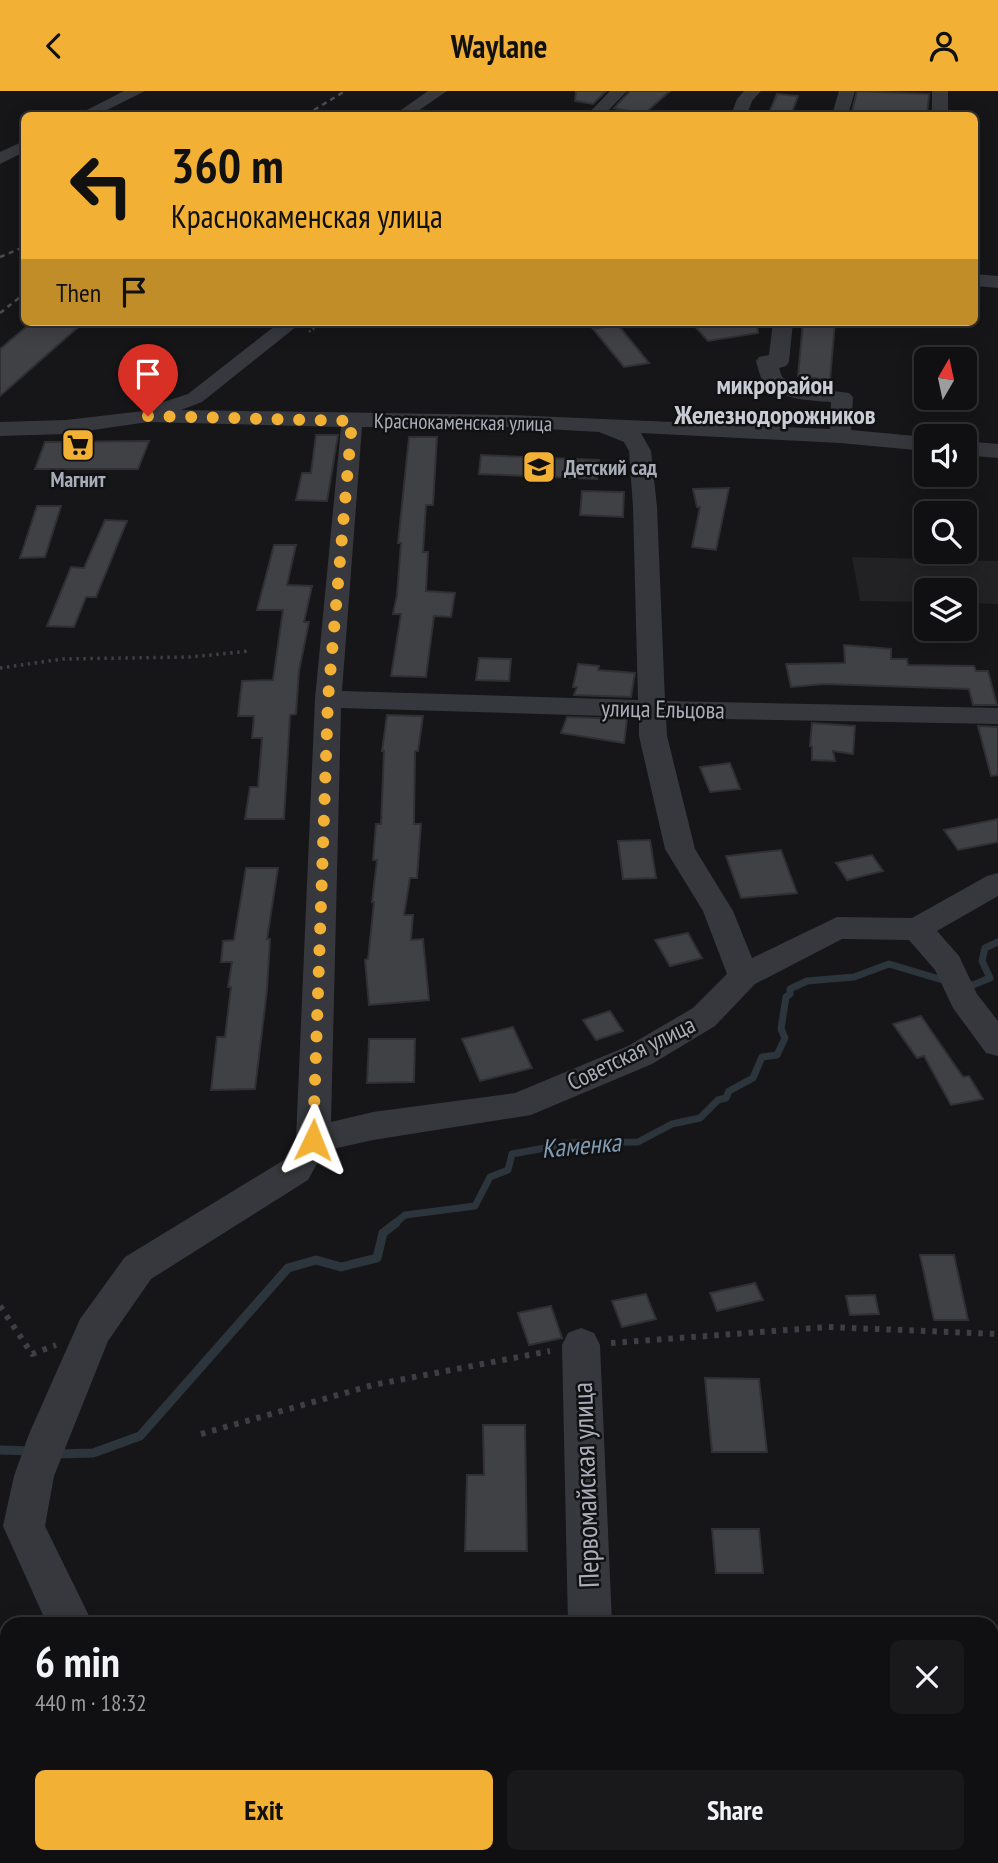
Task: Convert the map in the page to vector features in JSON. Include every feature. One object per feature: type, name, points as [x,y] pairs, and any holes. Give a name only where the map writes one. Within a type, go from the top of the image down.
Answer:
[{"type":"street","points":[[92,112],[137,91]]},
{"type":"street","points":[[407,112],[439,91]]},
{"type":"street","points":[[598,112],[619,91]]},
{"type":"street","points":[[740,112],[745,99],[753,91]]},
{"type":"street","points":[[841,112],[847,91]]},
{"type":"street","points":[[940,91],[940,112]]},
{"type":"street","points":[[0,159],[21,148]]},
{"type":"street","points":[[978,280],[998,282]]},
{"type":"street","points":[[148,416],[195,398],[287,326]]},
{"type":"street","points":[[783,326],[779,362],[766,361],[773,381],[798,393],[842,397],[841,436]]},
{"type":"street","name":"Краснокаменская улица","points":[[0,429],[66,427],[148,416],[352,421],[510,421],[841,436],[914,443]]},
{"type":"street","points":[[67,1617],[12,1521],[34,1476],[93,1331],[138,1268],[296,1170],[313,1140],[328,699],[352,421]]},
{"type":"street","points":[[606,426],[633,438],[640,451],[645,507],[653,736],[680,849],[718,911],[744,976]]},
{"type":"street","points":[[977,449],[998,451]]},
{"type":"street","name":"улица Ельцова","points":[[328,699],[998,716]]},
{"type":"street","points":[[998,883],[917,929],[948,964],[964,1000],[998,1044]]},
{"type":"street","name":"Советская улица","points":[[313,1140],[373,1126],[519,1107],[651,1048],[704,1017],[744,976],[837,928],[917,929]]},
{"type":"street","name":"Первомайская улица","points":[[581,1345],[590,1617]]},
{"type":"path","points":[[0,668],[63,659],[191,657],[250,651]]},
{"type":"path","points":[[0,1307],[32,1354],[93,1331]]},
{"type":"shaded area","points":[[852,557],[914,559],[914,564],[977,564],[977,560],[998,561],[998,604],[977,603],[977,578],[914,578],[914,602],[860,601]]},
{"type":"building","points":[[576,91],[606,91],[593,104],[575,101]]},
{"type":"building","points":[[630,91],[670,91],[646,112],[614,108]]},
{"type":"building","points":[[857,91],[929,94],[927,112],[852,112]]},
{"type":"building","points":[[777,94],[798,96],[792,112],[769,112]]},
{"type":"building","points":[[27,326],[79,326],[0,396],[0,349]]},
{"type":"building","points":[[619,326],[649,363],[624,367],[593,329]]},
{"type":"building","points":[[695,326],[757,326],[758,333],[708,341]]},
{"type":"building","points":[[803,326],[835,326],[830,380],[798,376]]},
{"type":"building","points":[[316,435],[338,435],[327,501],[296,500],[302,473],[311,473]]},
{"type":"building","points":[[409,437],[437,437],[433,505],[426,505],[423,552],[428,552],[426,591],[455,593],[451,617],[434,616],[426,677],[391,676],[401,614],[393,614],[397,595],[401,543],[398,543]]},
{"type":"building","points":[[149,441],[138,469],[35,469],[45,442]]},
{"type":"building","name":"Детский сад","points":[[481,455],[599,460],[597,479],[479,474]]},
{"type":"building","points":[[729,488],[716,550],[692,547],[700,507],[697,507],[693,489]]},
{"type":"building","points":[[582,491],[624,492],[623,517],[580,515]]},
{"type":"building","points":[[37,506],[61,506],[45,557],[20,558]]},
{"type":"building","points":[[105,520],[127,521],[96,597],[86,597],[74,627],[47,626],[71,567],[84,568]]},
{"type":"building","points":[[274,545],[296,545],[287,585],[312,586],[304,622],[309,622],[299,671],[296,714],[290,715],[284,819],[245,819],[250,787],[258,787],[262,738],[252,738],[254,716],[238,716],[242,681],[273,680],[283,610],[257,610]]},
{"type":"building","points":[[844,645],[891,649],[891,659],[907,659],[908,665],[974,666],[976,671],[988,671],[997,705],[973,705],[969,689],[825,684],[791,687],[786,664],[845,663]]},
{"type":"building","points":[[479,658],[511,659],[509,681],[476,680]]},
{"type":"building","points":[[578,664],[599,666],[598,670],[635,673],[631,697],[574,695]]},
{"type":"building","points":[[387,715],[423,716],[418,751],[415,751],[414,824],[421,824],[417,878],[410,878],[404,915],[413,915],[411,940],[423,939],[429,1000],[369,1005],[365,960],[368,959],[374,902],[377,860],[373,860],[376,824],[381,824],[382,751]]},
{"type":"building","points":[[567,717],[627,719],[624,743],[561,733]]},
{"type":"building","points":[[812,723],[855,726],[853,754],[833,751],[835,761],[812,760]]},
{"type":"building","points":[[978,726],[998,727],[998,775],[991,776]]},
{"type":"building","points":[[730,763],[740,789],[710,792],[700,767]]},
{"type":"building","points":[[998,819],[998,842],[958,850],[944,830]]},
{"type":"building","points":[[650,840],[656,878],[623,879],[618,841]]},
{"type":"building","points":[[781,850],[797,893],[741,898],[726,856]]},
{"type":"building","points":[[872,855],[883,871],[847,880],[836,863]]},
{"type":"building","points":[[246,868],[278,868],[267,939],[270,939],[267,990],[255,1089],[211,1090],[217,1037],[225,1037],[231,987],[228,987],[232,962],[221,962],[223,941],[234,940]]},
{"type":"building","points":[[688,933],[702,958],[670,966],[655,940]]},
{"type":"building","points":[[610,1011],[623,1031],[596,1040],[583,1020]]},
{"type":"building","points":[[921,1016],[963,1077],[969,1076],[983,1099],[951,1105],[924,1056],[917,1058],[893,1024]]},
{"type":"building","points":[[513,1027],[532,1068],[480,1081],[462,1039]]},
{"type":"building","points":[[369,1039],[415,1039],[414,1082],[367,1083]]},
{"type":"building","points":[[920,1255],[954,1255],[968,1320],[934,1320]]},
{"type":"building","points":[[755,1283],[763,1300],[717,1311],[710,1293]]},
{"type":"building","points":[[646,1294],[656,1319],[622,1327],[612,1301]]},
{"type":"building","points":[[875,1295],[879,1314],[850,1315],[846,1296]]},
{"type":"building","points":[[551,1306],[562,1338],[529,1345],[518,1313]]},
{"type":"building","points":[[705,1378],[759,1379],[767,1452],[712,1452]]},
{"type":"building","points":[[483,1425],[525,1425],[527,1551],[465,1551],[467,1475],[484,1475]]},
{"type":"building","points":[[712,1529],[759,1529],[763,1573],[716,1573]]},
{"type":"waterway","name":"Каменка","points":[[965,984],[973,985],[990,978],[982,961],[985,948],[998,942]]},
{"type":"waterway","name":"Каменка","points":[[393,1225],[405,1215],[475,1206],[490,1177],[508,1170],[512,1154],[572,1143],[638,1142],[672,1124],[700,1118],[718,1100],[726,1098],[729,1091],[753,1078],[762,1057],[777,1055],[785,1038],[781,1029],[786,997],[790,994],[790,989],[807,981],[854,977],[889,964],[946,981]]},
{"type":"waterway","name":"Каменка","points":[[55,1454],[93,1453],[140,1436],[288,1268],[316,1260],[341,1267],[377,1258],[383,1233],[396,1223]]},
{"type":"waterway","name":"Каменка","points":[[0,1450],[33,1451]]},
{"type":"railway","points":[[311,112],[345,91]]},
{"type":"railway","points":[[0,257],[21,248]]},
{"type":"railway","points":[[0,313],[21,296]]},
{"type":"place","name":"Магнит","points":[[78,445]]},
{"type":"place","name":"Детский сад","points":[[539,467]]},
{"type":"district","name":"микрорайон Железнодорожников","points":[[775,398]]},
{"type":"route","points":[[148,416],[352,421],[328,699],[313,1140]]}]
